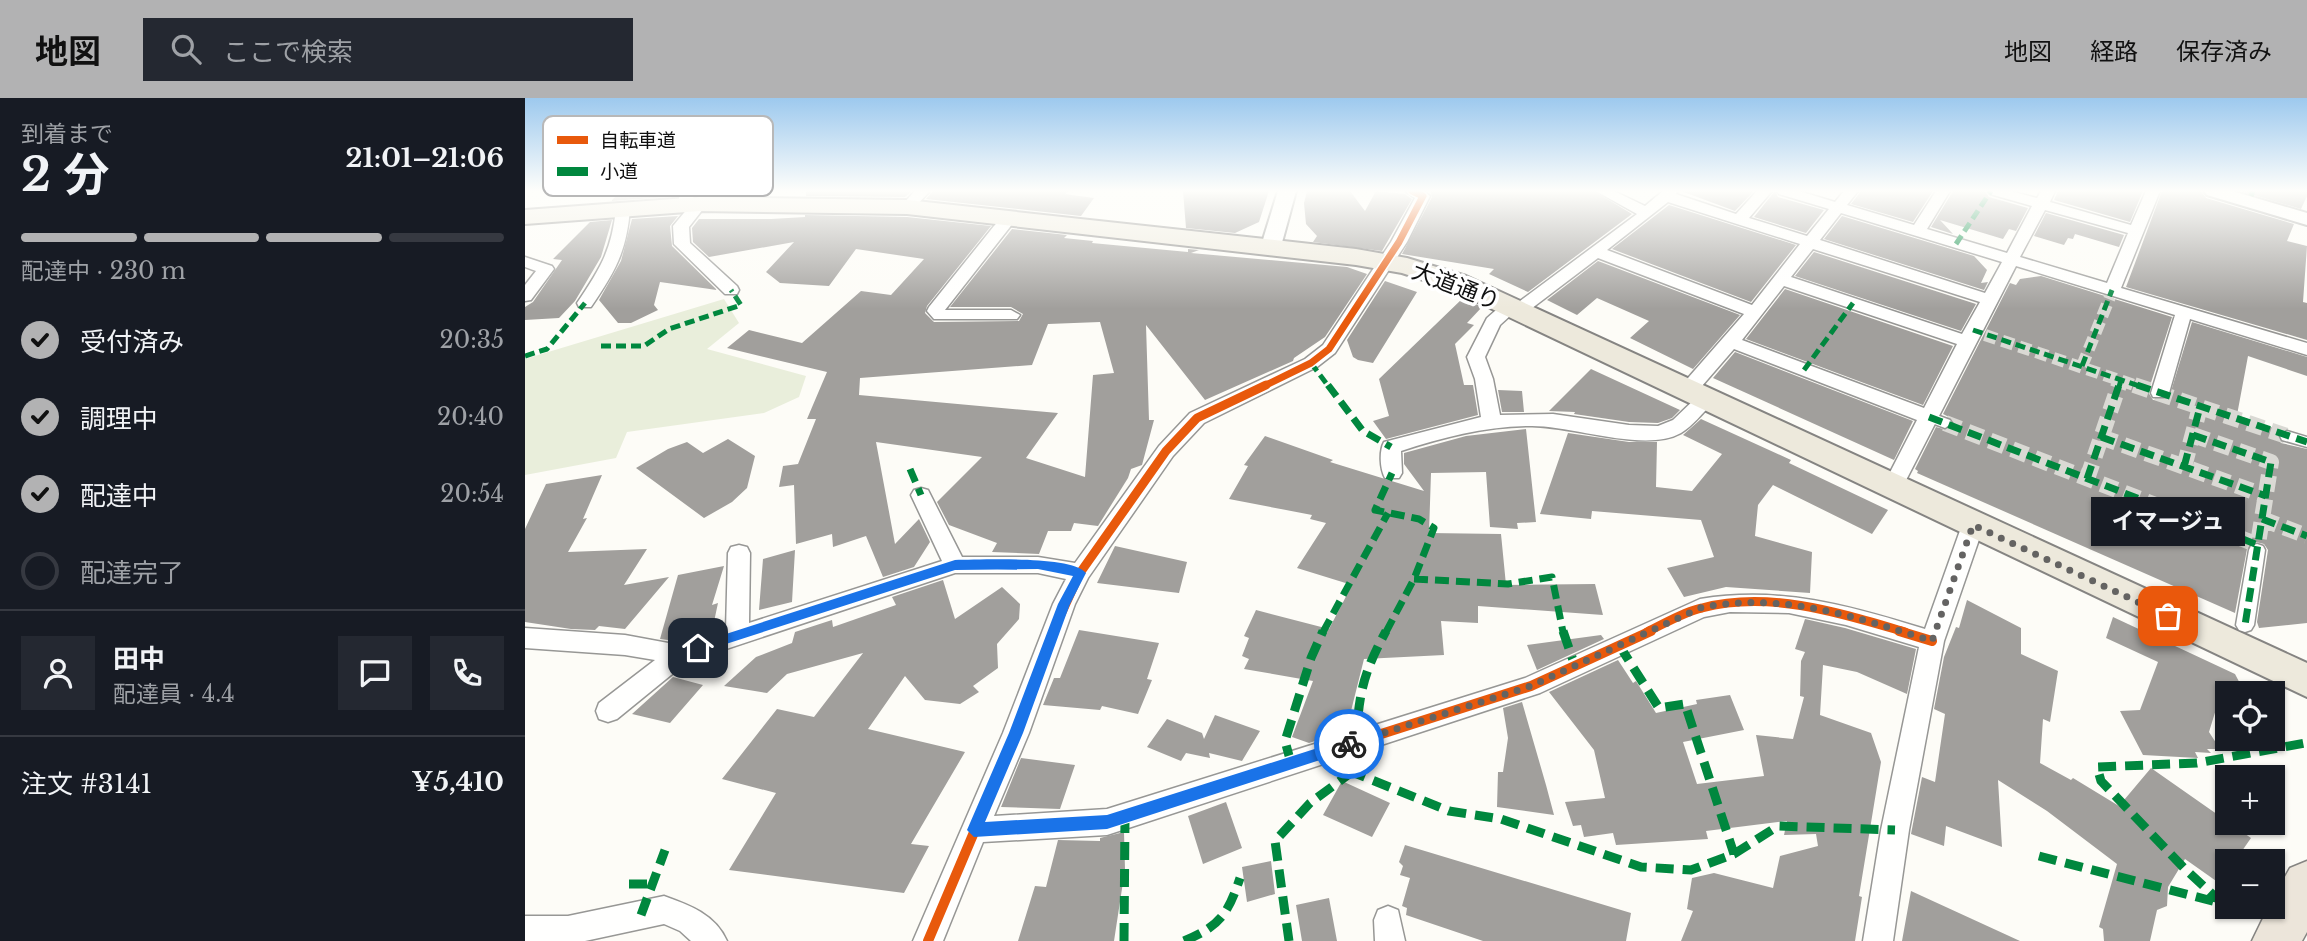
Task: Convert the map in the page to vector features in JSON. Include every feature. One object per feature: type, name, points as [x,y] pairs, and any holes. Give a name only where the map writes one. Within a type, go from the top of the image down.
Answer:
[{"type":"highway","points":[[2276,941],[2307,884]]},
{"type":"main road","name":"大道通り","points":[[1124,230],[1386,261],[1445,278],[2307,681]]},
{"type":"street","points":[[585,303],[613,264],[622,230]]},
{"type":"street","points":[[681,230],[682,244],[730,290]]},
{"type":"street","points":[[998,230],[980,251],[966,275],[935,311],[940,315],[1011,315]]},
{"type":"street","points":[[1271,246],[1276,230]]},
{"type":"street","points":[[928,941],[1016,733],[1064,604],[1080,573],[1166,450],[1197,418],[1311,363],[1329,349],[1405,230]]},
{"type":"street","points":[[1491,420],[1484,379],[1476,357],[1493,322],[1625,230]]},
{"type":"street","points":[[1775,230],[1989,300]]},
{"type":"street","points":[[1392,473],[1391,447],[1446,429],[1491,420],[1552,420],[1648,432],[1672,430],[1731,342],[1819,230]]},
{"type":"street","points":[[1913,230],[2111,293],[2307,349]]},
{"type":"street","points":[[1892,488],[1937,420],[1989,300],[2027,230]]},
{"type":"street","points":[[2111,293],[2136,231]]},
{"type":"street","points":[[1597,252],[1755,312]]},
{"type":"street","points":[[525,262],[546,269],[525,296]]},
{"type":"street","points":[[1781,279],[1975,336]]},
{"type":"street","points":[[2160,393],[2184,312]]},
{"type":"street","points":[[1731,342],[1937,420]]},
{"type":"street","points":[[2287,436],[2307,442]]},
{"type":"street","points":[[921,495],[955,565]]},
{"type":"street","points":[[1878,941],[1895,830],[1932,641],[1973,525]]},
{"type":"street","points":[[2245,625],[2257,550]]},
{"type":"street","points":[[737,635],[740,553]]},
{"type":"street","points":[[608,711],[679,655],[955,565],[1038,565],[1080,573]]},
{"type":"street","points":[[974,830],[1107,822],[1531,686],[1700,608],[1729,602],[1761,602],[1835,610],[1932,641]]},
{"type":"street","points":[[525,638],[625,645],[679,655]]},
{"type":"street","points":[[525,930],[568,930],[664,910],[690,920],[712,941]]},
{"type":"green space","points":[[724,299],[739,323],[707,349],[806,376],[799,397],[764,413],[627,432],[616,458],[525,475],[525,359]]},
{"type":"building","points":[[582,230],[609,230],[601,257],[575,301],[559,318],[525,320],[525,307],[533,302],[562,260],[553,259]]},
{"type":"building","points":[[629,230],[670,230],[672,246],[717,290],[660,282],[654,305],[658,310],[631,323],[618,323],[599,300],[621,261]]},
{"type":"building","points":[[692,230],[988,230],[927,306],[925,313],[934,322],[1019,321],[1023,314],[1011,307],[950,307],[1011,230],[1067,235],[1064,238],[1093,241],[1092,243],[1188,252],[1188,249],[1199,250],[1191,253],[1347,267],[1367,274],[1325,337],[1293,361],[1205,400],[1146,325],[1149,420],[1154,420],[1142,465],[1131,469],[1098,526],[1074,523],[1071,531],[1048,531],[1039,554],[992,552],[997,543],[949,525],[937,502],[982,457],[876,442],[895,544],[919,519],[930,542],[914,567],[883,577],[866,536],[833,547],[832,534],[796,544],[794,485],[779,487],[783,466],[798,464],[816,419],[807,419],[827,372],[727,348],[749,330],[802,343],[861,291],[891,295],[924,259],[856,249],[829,286],[780,283],[766,272],[794,242],[709,257],[693,242]],"holes":[[[1100,322],[1114,373],[1093,375],[1085,477],[1026,458],[1058,413],[859,395],[860,378],[1032,365],[1048,324]]]},
{"type":"building","points":[[1209,230],[1241,230],[1235,233]]},
{"type":"building","points":[[1312,230],[1394,230],[1382,251],[1313,242],[1317,236]]},
{"type":"building","points":[[1414,230],[1610,230],[1528,292],[1489,274],[1494,269],[1402,254]]},
{"type":"building","points":[[1636,230],[1749,230],[1796,245],[1751,302],[1612,249]]},
{"type":"building","points":[[1831,230],[1889,230],[1974,256],[1987,270],[1981,283],[1988,282],[1984,290],[1824,239]]},
{"type":"building","points":[[1974,230],[2008,230],[2003,239]]},
{"type":"building","points":[[2037,230],[2107,230],[2124,235],[2119,247],[2075,234],[2073,239],[2068,238],[2064,245],[2034,236]]},
{"type":"building","points":[[2147,230],[2291,230],[2287,241],[2307,246],[2303,302],[2307,303],[2307,340],[2126,287]]},
{"type":"building","points":[[1814,252],[1976,304],[1961,331],[1795,276]]},
{"type":"building","points":[[1598,261],[1740,315],[1693,369],[1630,338],[1649,321],[1597,298],[1577,315],[1547,300]]},
{"type":"building","points":[[2041,276],[2172,317],[2148,392],[2153,400],[2169,398],[2192,322],[2307,357],[2307,376],[2248,356],[2237,415],[2282,431],[2277,435],[2281,443],[2307,449],[2307,623],[2259,628],[2257,622],[2268,550],[2264,544],[2256,542],[2247,549],[2235,613],[1917,473],[1915,469],[1936,427],[1947,430],[1955,423],[1943,414],[2010,283],[2016,285],[2020,279]]},
{"type":"building","points":[[1385,281],[1417,292],[1373,363],[1358,360],[1353,357],[1347,340]]},
{"type":"building","points":[[1785,289],[1953,346],[1923,405],[1746,339]]},
{"type":"building","points":[[1463,298],[1482,307],[1467,323],[1474,325],[1455,344],[1464,385],[1473,385],[1478,415],[1386,439],[1373,421],[1389,416],[1379,379]]},
{"type":"building","points":[[1735,352],[1913,421],[1894,460],[1713,378]]},
{"type":"building","points":[[1591,369],[1680,410],[1672,418],[1658,423],[1629,422],[1574,414],[1575,412],[1549,411]]},
{"type":"building","points":[[1498,390],[1522,391],[1524,412],[1502,412]]},
{"type":"building","points":[[1701,419],[1791,460],[1789,463],[1888,510],[1872,534],[1773,485],[1758,505],[1755,536],[1812,552],[1810,593],[1726,587],[1684,597],[1667,568],[1714,557],[1701,520],[1592,511],[1591,519],[1540,514],[1568,433],[1629,442],[1657,442],[1656,487],[1692,491],[1722,454],[1683,435]]},
{"type":"building","points":[[1526,429],[1536,522],[1517,523],[1518,529],[1490,527],[1486,472],[1431,473],[1429,533],[1501,534],[1506,585],[1595,584],[1603,615],[1478,606],[1478,623],[1441,621],[1444,655],[1364,659],[1346,731],[1309,743],[1292,737],[1313,681],[1244,669],[1249,659],[1242,656],[1249,638],[1244,636],[1256,610],[1329,629],[1352,585],[1297,568],[1326,523],[1310,519],[1312,515],[1229,499],[1248,466],[1244,465],[1265,436],[1333,460],[1330,462],[1424,491],[1404,464],[1404,453],[1466,436]]},
{"type":"building","points":[[728,439],[755,456],[747,488],[732,502],[704,518],[636,468],[668,449],[687,442],[703,453]]},
{"type":"building","points":[[602,475],[583,519],[587,518],[568,552],[647,549],[624,585],[669,577],[625,629],[599,626],[595,630],[571,629],[525,622],[525,529],[546,484]]},
{"type":"building","points":[[1115,546],[1187,562],[1179,593],[1097,583]]},
{"type":"building","points":[[795,550],[792,602],[759,610],[763,559]]},
{"type":"building","points":[[724,566],[712,605],[718,603],[712,631],[668,640],[660,639],[678,575]]},
{"type":"building","points":[[943,580],[955,619],[1002,587],[1020,604],[1019,619],[997,644],[998,668],[973,686],[979,692],[960,704],[925,700],[905,676],[868,729],[965,752],[911,844],[929,846],[904,893],[729,870],[776,793],[722,779],[777,709],[814,717],[863,653],[787,674],[767,693],[724,686],[756,657],[792,643],[795,632],[832,620],[833,627],[896,605],[892,597]]},
{"type":"building","points":[[1967,600],[2021,628],[2021,654],[2058,671],[2050,722],[2043,719],[2040,763],[2071,780],[2073,778],[2119,806],[2151,768],[2215,813],[2215,835],[2247,835],[2251,838],[2243,849],[2215,849],[2215,880],[2185,859],[2168,887],[2167,906],[2157,910],[2150,941],[2104,941],[2103,929],[2099,927],[2117,864],[2047,811],[1998,780],[2002,847],[1946,826],[1944,846],[1911,834],[1922,777],[1935,782],[1945,714],[1934,709],[1944,657],[1956,627],[1959,628]]},
{"type":"building","points":[[2113,617],[2235,674],[2239,681],[2215,681],[2215,712],[2209,732],[2215,741],[2215,749],[2207,749],[2211,753],[2195,752],[2198,758],[2143,755],[2120,711],[2140,710],[2158,662],[2106,638]]},
{"type":"building","points":[[1805,619],[1916,649],[1907,694],[1857,672],[1823,665],[1820,715],[1871,733],[1881,762],[1859,896],[1862,897],[1855,941],[1681,941],[1693,911],[1687,909],[1692,878],[1714,873],[1773,888],[1780,856],[1818,846],[1816,834],[1784,835],[1787,821],[1706,831],[1708,839],[1616,845],[1613,833],[1584,837],[1581,825],[1573,826],[1565,802],[1605,798],[1594,750],[1549,692],[1618,660],[1633,683],[1636,681],[1656,713],[1697,704],[1696,700],[1730,695],[1744,730],[1683,742],[1697,784],[1764,776],[1756,735],[1793,739],[1804,697],[1800,696],[1801,661],[1805,652],[1795,649]]},
{"type":"building","points":[[1079,630],[1159,643],[1147,679],[1152,680],[1138,714],[1102,706],[1100,710],[1043,705],[1054,678],[1060,678]]},
{"type":"building","points":[[1601,635],[1604,639],[1537,670],[1527,645]]},
{"type":"building","points":[[673,677],[703,685],[670,723],[632,714]]},
{"type":"building","points":[[1522,702],[1554,815],[1497,807],[1498,772],[1503,772],[1508,738],[1503,708]]},
{"type":"building","points":[[1215,715],[1260,731],[1242,761],[1209,753],[1210,758],[1186,753],[1181,761],[1147,747],[1167,719],[1202,733],[1204,739]]},
{"type":"building","points":[[1021,758],[1075,765],[1060,809],[1001,807]]},
{"type":"building","points":[[1342,781],[1390,803],[1372,837],[1323,815]]},
{"type":"building","points":[[1226,802],[1242,848],[1203,864],[1188,816]]},
{"type":"building","points":[[1124,832],[1125,869],[1114,941],[1018,941],[1035,886],[1046,887],[1058,840],[1100,841],[1100,838]]},
{"type":"building","points":[[1405,845],[1631,913],[1626,941],[1483,941],[1406,915],[1407,908],[1402,906],[1410,878],[1400,875],[1403,866],[1399,862]]},
{"type":"building","points":[[1271,861],[1275,894],[1247,902],[1242,867]]},
{"type":"building","points":[[1911,891],[2020,941],[1902,941]]},
{"type":"building","points":[[1329,898],[1337,941],[1302,941],[1296,905]]},
{"type":"tunnel","points":[[2082,366],[2110,297]]},
{"type":"tunnel","points":[[1985,335],[2121,381]]},
{"type":"tunnel","points":[[2119,387],[2121,381]]},
{"type":"tunnel","points":[[2121,381],[2140,387]]},
{"type":"tunnel","points":[[2101,437],[2119,385]]},
{"type":"tunnel","points":[[2134,385],[2140,387]]},
{"type":"tunnel","points":[[2140,387],[2200,407]]},
{"type":"tunnel","points":[[2184,467],[2200,407]]},
{"type":"tunnel","points":[[2200,407],[2287,436]]},
{"type":"tunnel","points":[[1945,423],[2087,478]]},
{"type":"tunnel","points":[[2193,435],[2271,462],[2266,496]]},
{"type":"tunnel","points":[[2087,478],[2101,437]]},
{"type":"tunnel","points":[[2101,437],[2184,467]]},
{"type":"tunnel","points":[[2184,467],[2266,496]]},
{"type":"tunnel","points":[[2087,478],[2258,545]]},
{"type":"tunnel","points":[[2258,545],[2266,496]]},
{"type":"tunnel","points":[[2262,519],[2307,536]]},
{"type":"tunnel","points":[[2257,550],[2258,545]]},
{"type":"marked path","points":[[1956,244],[1965,230]]},
{"type":"marked path","points":[[601,346],[644,346],[669,329],[741,305],[731,290]]},
{"type":"marked path","points":[[2082,366],[2112,290]]},
{"type":"marked path","points":[[525,356],[547,349],[585,303]]},
{"type":"marked path","points":[[1804,370],[1853,303]]},
{"type":"marked path","points":[[1973,330],[2307,442]]},
{"type":"marked path","points":[[1311,363],[1363,431],[1391,447]]},
{"type":"marked path","points":[[2087,479],[2121,380]]},
{"type":"marked path","points":[[2184,467],[2200,407]]},
{"type":"marked path","points":[[1929,417],[2258,545]]},
{"type":"marked path","points":[[2193,435],[2271,462],[2245,625]]},
{"type":"marked path","points":[[2101,437],[2266,496]]},
{"type":"marked path","points":[[910,469],[921,495]]},
{"type":"marked path","points":[[1356,742],[1358,704],[1366,669],[1414,579],[1434,528],[1419,519],[1375,510],[1392,473]]},
{"type":"marked path","points":[[1291,763],[1285,741],[1311,658],[1331,614],[1388,513]]},
{"type":"marked path","points":[[2262,519],[2307,536]]},
{"type":"marked path","points":[[1414,579],[1508,584],[1552,577],[1559,620],[1575,666]]},
{"type":"marked path","points":[[1619,645],[1659,708],[1685,704],[1734,854]]},
{"type":"marked path","points":[[2215,897],[2101,781],[2097,767],[2197,763],[2305,743]]},
{"type":"marked path","points":[[1329,751],[1352,772],[1449,811],[1501,819],[1641,867],[1691,870],[1734,854],[1778,826],[1895,830]]},
{"type":"marked path","points":[[1289,941],[1275,841],[1310,803],[1352,772]]},
{"type":"marked path","points":[[1124,941],[1125,816]]},
{"type":"marked path","points":[[641,915],[665,850]]},
{"type":"marked path","points":[[2039,856],[2215,902]]},
{"type":"marked path","points":[[1184,941],[1207,930],[1222,918],[1240,878]]},
{"type":"marked path","points":[[629,884],[653,884]]},
{"type":"cycle path","points":[[928,941],[1016,733],[1064,604],[1080,573],[1166,451],[1197,418],[1311,363],[1329,349],[1405,230]]},
{"type":"cycle path","points":[[974,830],[1107,822],[1531,686],[1700,608],[1730,603],[1789,604],[1846,615],[1932,641]]},
{"type":"way so far","points":[[1349,744],[1531,686],[1700,608],[1729,602],[1761,602],[1835,610],[1932,641],[1973,525],[2168,616]]},
{"type":"place","name":"イマージュ","points":[[2168,616]]},
{"type":"route","points":[[698,648],[832,607],[955,565],[1038,565],[1080,573],[1064,604],[1016,733],[974,830],[1107,822],[1349,744]]}]
